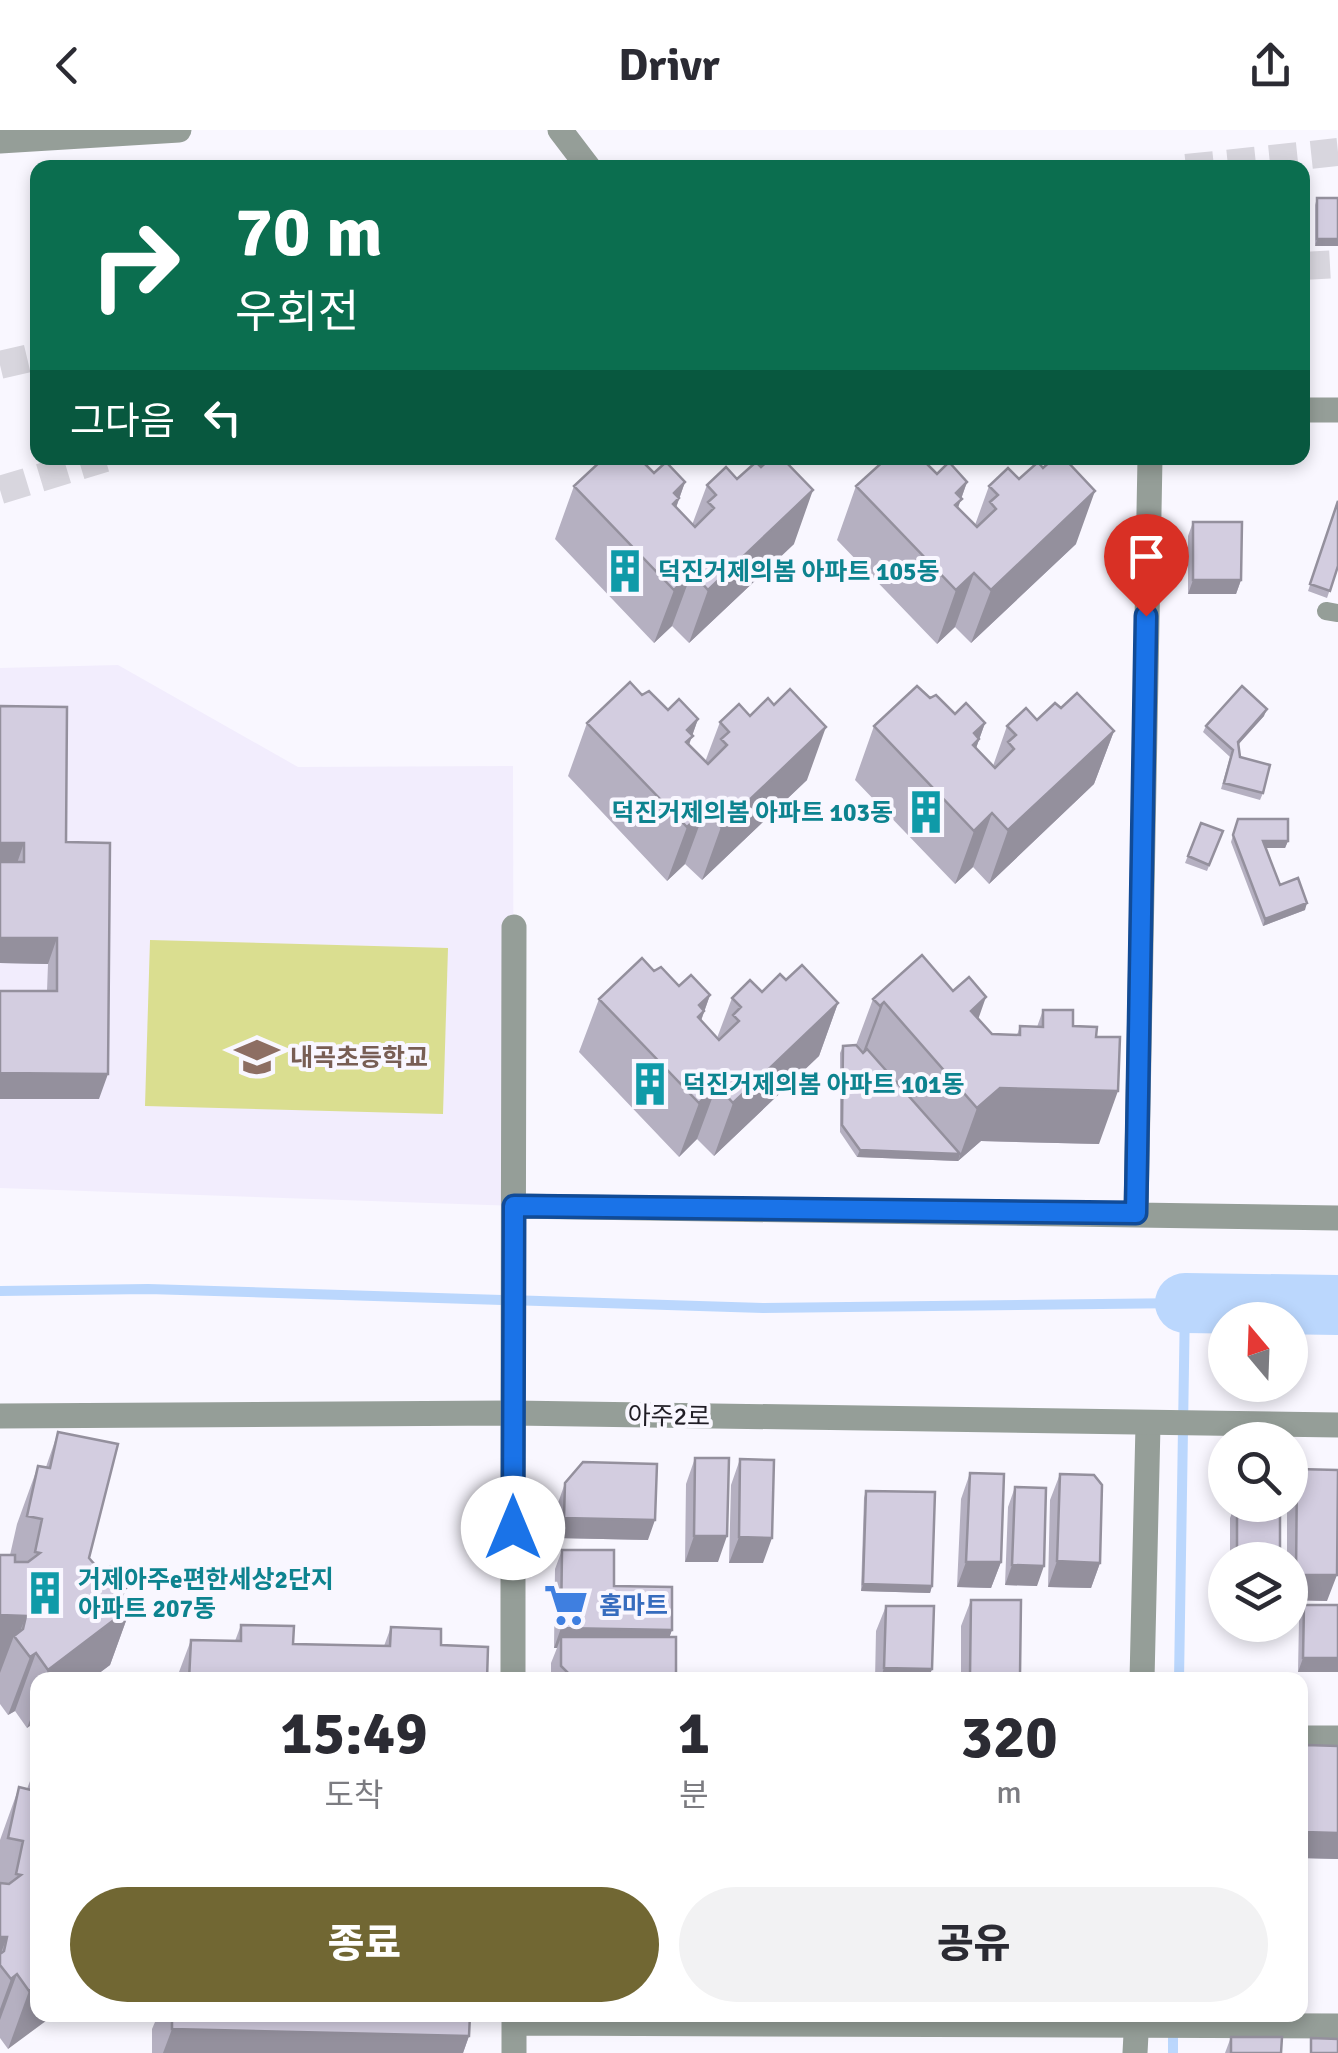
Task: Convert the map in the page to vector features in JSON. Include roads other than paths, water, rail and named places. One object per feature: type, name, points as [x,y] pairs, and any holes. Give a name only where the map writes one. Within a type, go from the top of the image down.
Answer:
[{"type":"street","points":[[0,141],[179,130]]},
{"type":"street","points":[[560,130],[583,160]]},
{"type":"street","points":[[1310,410],[1338,410]]},
{"type":"street","points":[[1136,1213],[1150,465]]},
{"type":"street","points":[[512,1672],[514,927]]},
{"type":"street","points":[[514,1206],[1338,1218]]},
{"type":"street","name":"아주2로","points":[[0,1416],[513,1413],[1338,1426]]},
{"type":"street","points":[[1142,1672],[1148,1424]]},
{"type":"street","points":[[1308,1738],[1338,1738]]},
{"type":"street","points":[[514,2022],[514,2053]]},
{"type":"street","points":[[1135,2053],[1136,2022]]},
{"type":"street","points":[[1181,2022],[1338,2026]]},
{"type":"waterway","points":[[0,1291],[148,1289],[763,1308],[1185,1303],[1179,1672]]},
{"type":"waterway","points":[[1185,1303],[1338,1305]]},
{"type":"waterway","points":[[1173,2024],[1173,2053]]},
{"type":"tunnel","points":[[1262,160],[1338,152]]},
{"type":"tunnel","points":[[1310,266],[1338,264]]},
{"type":"tunnel","points":[[0,365],[30,358]]},
{"type":"tunnel","points":[[0,490],[82,465]]},
{"type":"place","name":"덕진거제의봄 아파트 105동","points":[[625,571]]},
{"type":"place","name":"덕진거제의봄 아파트 103동","points":[[926,812]]},
{"type":"place","name":"내곡초등학교","points":[[257,1057]]},
{"type":"place","name":"덕진거제의봄 아파트 101동","points":[[650,1084]]},
{"type":"place","name":"거제아주e편한세상2단지 아파트 207동","points":[[45,1593]]},
{"type":"place","name":"홈마트","points":[[566,1605]]}]
